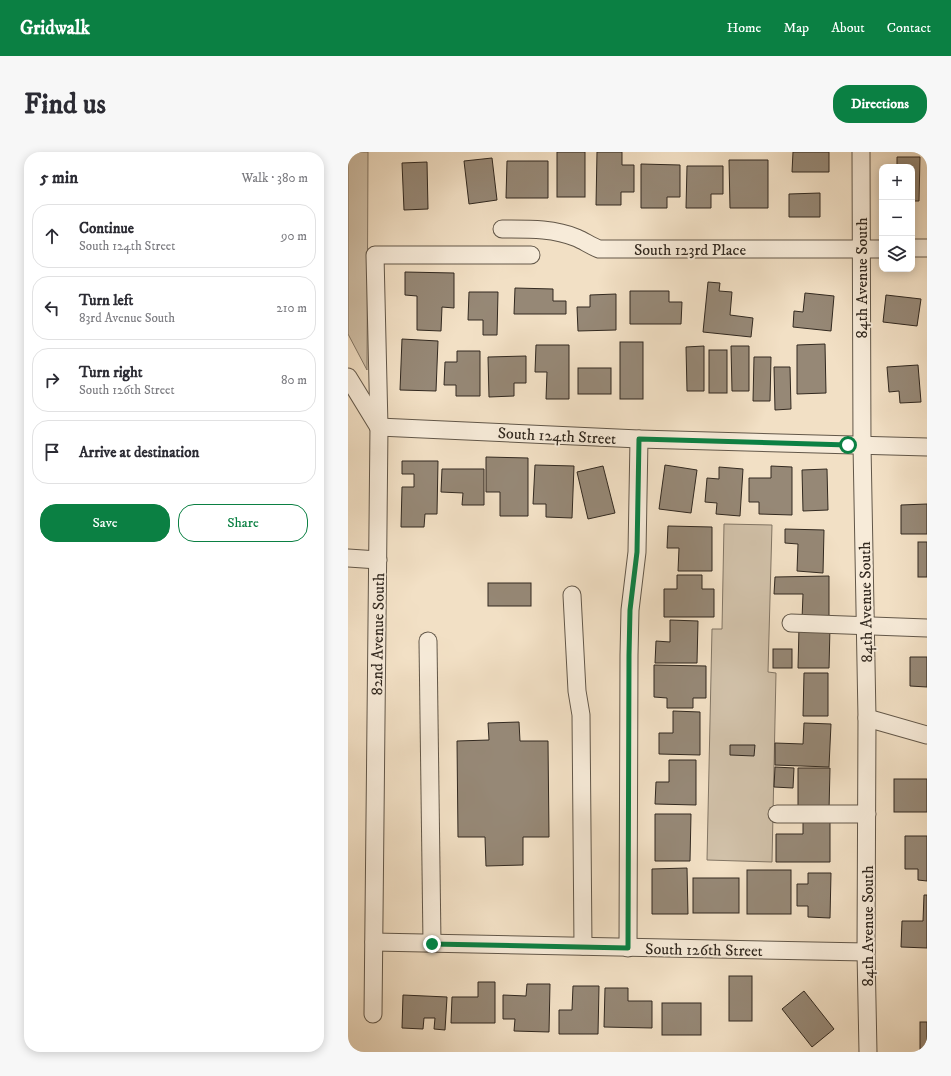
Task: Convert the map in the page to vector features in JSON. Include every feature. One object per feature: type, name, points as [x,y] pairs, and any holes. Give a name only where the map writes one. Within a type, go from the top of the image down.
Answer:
[{"type":"street","name":"84th Avenue South","points":[[861,152],[862,445],[867,718],[866,952],[868,1052]]},
{"type":"street","name":"South 123rd Place","points":[[502,229],[545,230],[562,233],[576,237],[599,249],[879,249]]},
{"type":"street","points":[[915,248],[927,248]]},
{"type":"street","name":"82nd Avenue South","points":[[373,1014],[379,427],[375,255],[531,255]]},
{"type":"street","points":[[348,377],[379,427]]},
{"type":"street","name":"South 124th Street","points":[[379,427],[639,439],[927,447]]},
{"type":"street","points":[[628,948],[629,655],[630,610],[637,552],[639,439]]},
{"type":"street","points":[[348,558],[378,560]]},
{"type":"street","points":[[572,595],[576,691],[581,715],[583,946]]},
{"type":"street","points":[[791,623],[927,628]]},
{"type":"street","points":[[428,641],[432,944]]},
{"type":"street","points":[[867,718],[927,735]]},
{"type":"street","points":[[777,814],[867,814]]},
{"type":"street","name":"South 126th Street","points":[[374,942],[866,952]]},
{"type":"shaded area","points":[[348,152],[368,152],[367,370],[348,334]]},
{"type":"shaded area","points":[[724,524],[772,525],[768,672],[776,673],[772,862],[707,860],[712,629],[722,629]]},
{"type":"building","points":[[557,152],[585,152],[585,197],[557,197]]},
{"type":"building","points":[[597,152],[622,152],[622,165],[634,165],[634,192],[621,192],[621,205],[596,205]]},
{"type":"building","points":[[793,152],[829,152],[829,172],[792,172]]},
{"type":"building","points":[[897,157],[920,157],[919,201],[915,201],[915,164],[897,164]]},
{"type":"building","points":[[492,158],[497,200],[469,204],[464,161]]},
{"type":"building","points":[[729,160],[768,160],[768,208],[730,208]]},
{"type":"building","points":[[507,161],[548,161],[548,198],[506,198]]},
{"type":"building","points":[[427,162],[428,209],[404,210],[402,163]]},
{"type":"building","points":[[641,164],[680,165],[680,197],[667,197],[667,208],[641,208]]},
{"type":"building","points":[[687,166],[723,166],[723,194],[711,194],[711,208],[686,208]]},
{"type":"building","points":[[820,193],[820,217],[789,217],[789,194]]},
{"type":"building","points":[[405,272],[454,273],[454,308],[442,307],[441,331],[417,330],[417,296],[405,295]]},
{"type":"building","points":[[708,282],[720,283],[719,291],[732,292],[730,315],[753,318],[751,337],[703,332]]},
{"type":"building","points":[[515,288],[553,289],[553,301],[566,301],[566,314],[514,314]]},
{"type":"building","points":[[630,291],[669,291],[669,302],[682,302],[681,324],[630,324]]},
{"type":"building","points":[[469,292],[498,292],[497,335],[483,335],[483,320],[468,320]]},
{"type":"building","points":[[805,293],[834,296],[831,331],[793,327],[794,311],[803,312]]},
{"type":"building","points":[[616,294],[616,330],[578,331],[577,307],[590,307],[590,295]]},
{"type":"building","points":[[886,295],[921,299],[917,326],[883,322]]},
{"type":"building","points":[[402,339],[438,341],[436,391],[400,390]]},
{"type":"building","points":[[620,342],[643,342],[643,399],[620,399]]},
{"type":"building","points":[[825,344],[826,393],[797,394],[797,345]]},
{"type":"building","points":[[536,345],[569,345],[569,399],[546,399],[547,372],[535,372]]},
{"type":"building","points":[[704,346],[704,391],[687,391],[686,347]]},
{"type":"building","points":[[731,346],[749,346],[749,391],[732,391]]},
{"type":"building","points":[[709,350],[727,350],[727,393],[709,393]]},
{"type":"building","points":[[457,351],[480,351],[480,396],[456,396],[456,385],[444,385],[445,362],[457,362]]},
{"type":"building","points":[[526,356],[526,383],[514,383],[514,396],[489,397],[488,357]]},
{"type":"building","points":[[754,357],[771,357],[770,401],[753,401]]},
{"type":"building","points":[[918,365],[921,402],[900,403],[899,391],[889,392],[887,367]]},
{"type":"building","points":[[774,367],[790,367],[791,409],[775,410]]},
{"type":"building","points":[[578,368],[611,368],[611,394],[578,394]]},
{"type":"building","points":[[486,457],[528,458],[528,516],[500,516],[500,492],[486,492]]},
{"type":"building","points":[[402,461],[438,461],[437,514],[425,514],[424,527],[401,527],[402,487],[414,487],[414,474],[402,474]]},
{"type":"building","points":[[535,465],[574,466],[572,518],[546,517],[546,504],[533,504]]},
{"type":"building","points":[[665,465],[697,470],[691,513],[659,509]]},
{"type":"building","points":[[603,466],[615,513],[588,519],[577,472]]},
{"type":"building","points":[[771,466],[792,467],[792,515],[759,514],[759,502],[749,502],[749,478],[771,478]]},
{"type":"building","points":[[719,467],[743,469],[740,516],[716,514],[717,503],[705,502],[707,478],[719,479]]},
{"type":"building","points":[[442,469],[484,469],[484,505],[462,505],[463,493],[441,492]]},
{"type":"building","points":[[827,469],[828,510],[803,511],[802,470]]},
{"type":"building","points":[[927,504],[927,534],[901,534],[901,505]]},
{"type":"building","points":[[668,526],[712,527],[712,571],[678,571],[679,548],[667,548]]},
{"type":"building","points":[[785,529],[824,530],[823,573],[797,571],[798,544],[785,543]]},
{"type":"building","points":[[918,542],[927,542],[927,577],[918,577]]},
{"type":"building","points":[[677,575],[702,575],[702,589],[714,589],[714,617],[664,617],[664,589],[677,589]]},
{"type":"building","points":[[829,576],[829,619],[802,619],[803,594],[774,594],[775,577]]},
{"type":"building","points":[[488,583],[531,583],[531,606],[488,606]]},
{"type":"building","points":[[670,620],[698,621],[697,663],[655,663],[656,641],[670,642]]},
{"type":"building","points":[[799,627],[830,627],[829,668],[798,668]]},
{"type":"building","points":[[773,649],[792,649],[792,668],[773,668]]},
{"type":"building","points":[[910,657],[927,657],[927,687],[910,686]]},
{"type":"building","points":[[654,665],[706,666],[706,698],[693,698],[693,708],[667,708],[667,698],[654,697]]},
{"type":"building","points":[[804,673],[828,673],[828,716],[803,716]]},
{"type":"building","points":[[673,711],[700,712],[700,755],[659,754],[659,733],[673,733]]},
{"type":"building","points":[[519,722],[520,741],[548,741],[549,837],[523,837],[523,865],[486,866],[485,837],[458,837],[457,741],[489,740],[488,723]]},
{"type":"building","points":[[804,723],[831,724],[829,767],[775,765],[775,743],[803,744]]},
{"type":"building","points":[[730,745],[755,745],[754,756],[730,755]]},
{"type":"building","points":[[669,760],[696,760],[696,805],[655,804],[656,782],[669,782]]},
{"type":"building","points":[[775,767],[794,768],[793,788],[774,787]]},
{"type":"building","points":[[798,768],[830,768],[829,810],[798,810]]},
{"type":"building","points":[[894,779],[927,779],[927,812],[894,812]]},
{"type":"building","points":[[655,814],[691,814],[690,861],[655,861]]},
{"type":"building","points":[[803,821],[830,821],[830,862],[776,862],[776,834],[803,834]]},
{"type":"building","points":[[905,836],[927,836],[927,881],[918,880],[918,869],[905,869]]},
{"type":"building","points":[[687,868],[688,914],[652,914],[652,869]]},
{"type":"building","points":[[747,870],[791,870],[791,914],[747,914]]},
{"type":"building","points":[[808,873],[831,873],[830,918],[808,917],[808,906],[797,906],[797,884],[808,884]]},
{"type":"building","points":[[693,878],[739,878],[739,913],[693,913]]},
{"type":"building","points":[[924,895],[927,895],[927,948],[901,947],[902,921],[923,921]]},
{"type":"building","points":[[729,976],[752,976],[752,1021],[729,1021]]},
{"type":"building","points":[[478,982],[495,982],[495,1023],[451,1023],[452,997],[478,997]]},
{"type":"building","points":[[527,984],[550,984],[549,1032],[514,1031],[515,1019],[503,1019],[503,995],[526,996]]},
{"type":"building","points":[[573,986],[599,986],[598,1034],[559,1034],[559,1010],[572,1010]]},
{"type":"building","points":[[605,988],[628,988],[628,1001],[652,1001],[652,1028],[604,1027]]},
{"type":"building","points":[[804,991],[834,1029],[812,1047],[782,1009]]},
{"type":"building","points":[[403,995],[447,997],[445,1030],[434,1029],[435,1018],[424,1018],[423,1029],[402,1028]]},
{"type":"building","points":[[662,1003],[701,1003],[701,1035],[662,1035]]},
{"type":"building","points":[[920,1022],[927,1022],[927,1052],[920,1052]]},
{"type":"route","points":[[432,944],[628,948],[629,655],[630,610],[637,552],[639,439],[848,445]]}]
